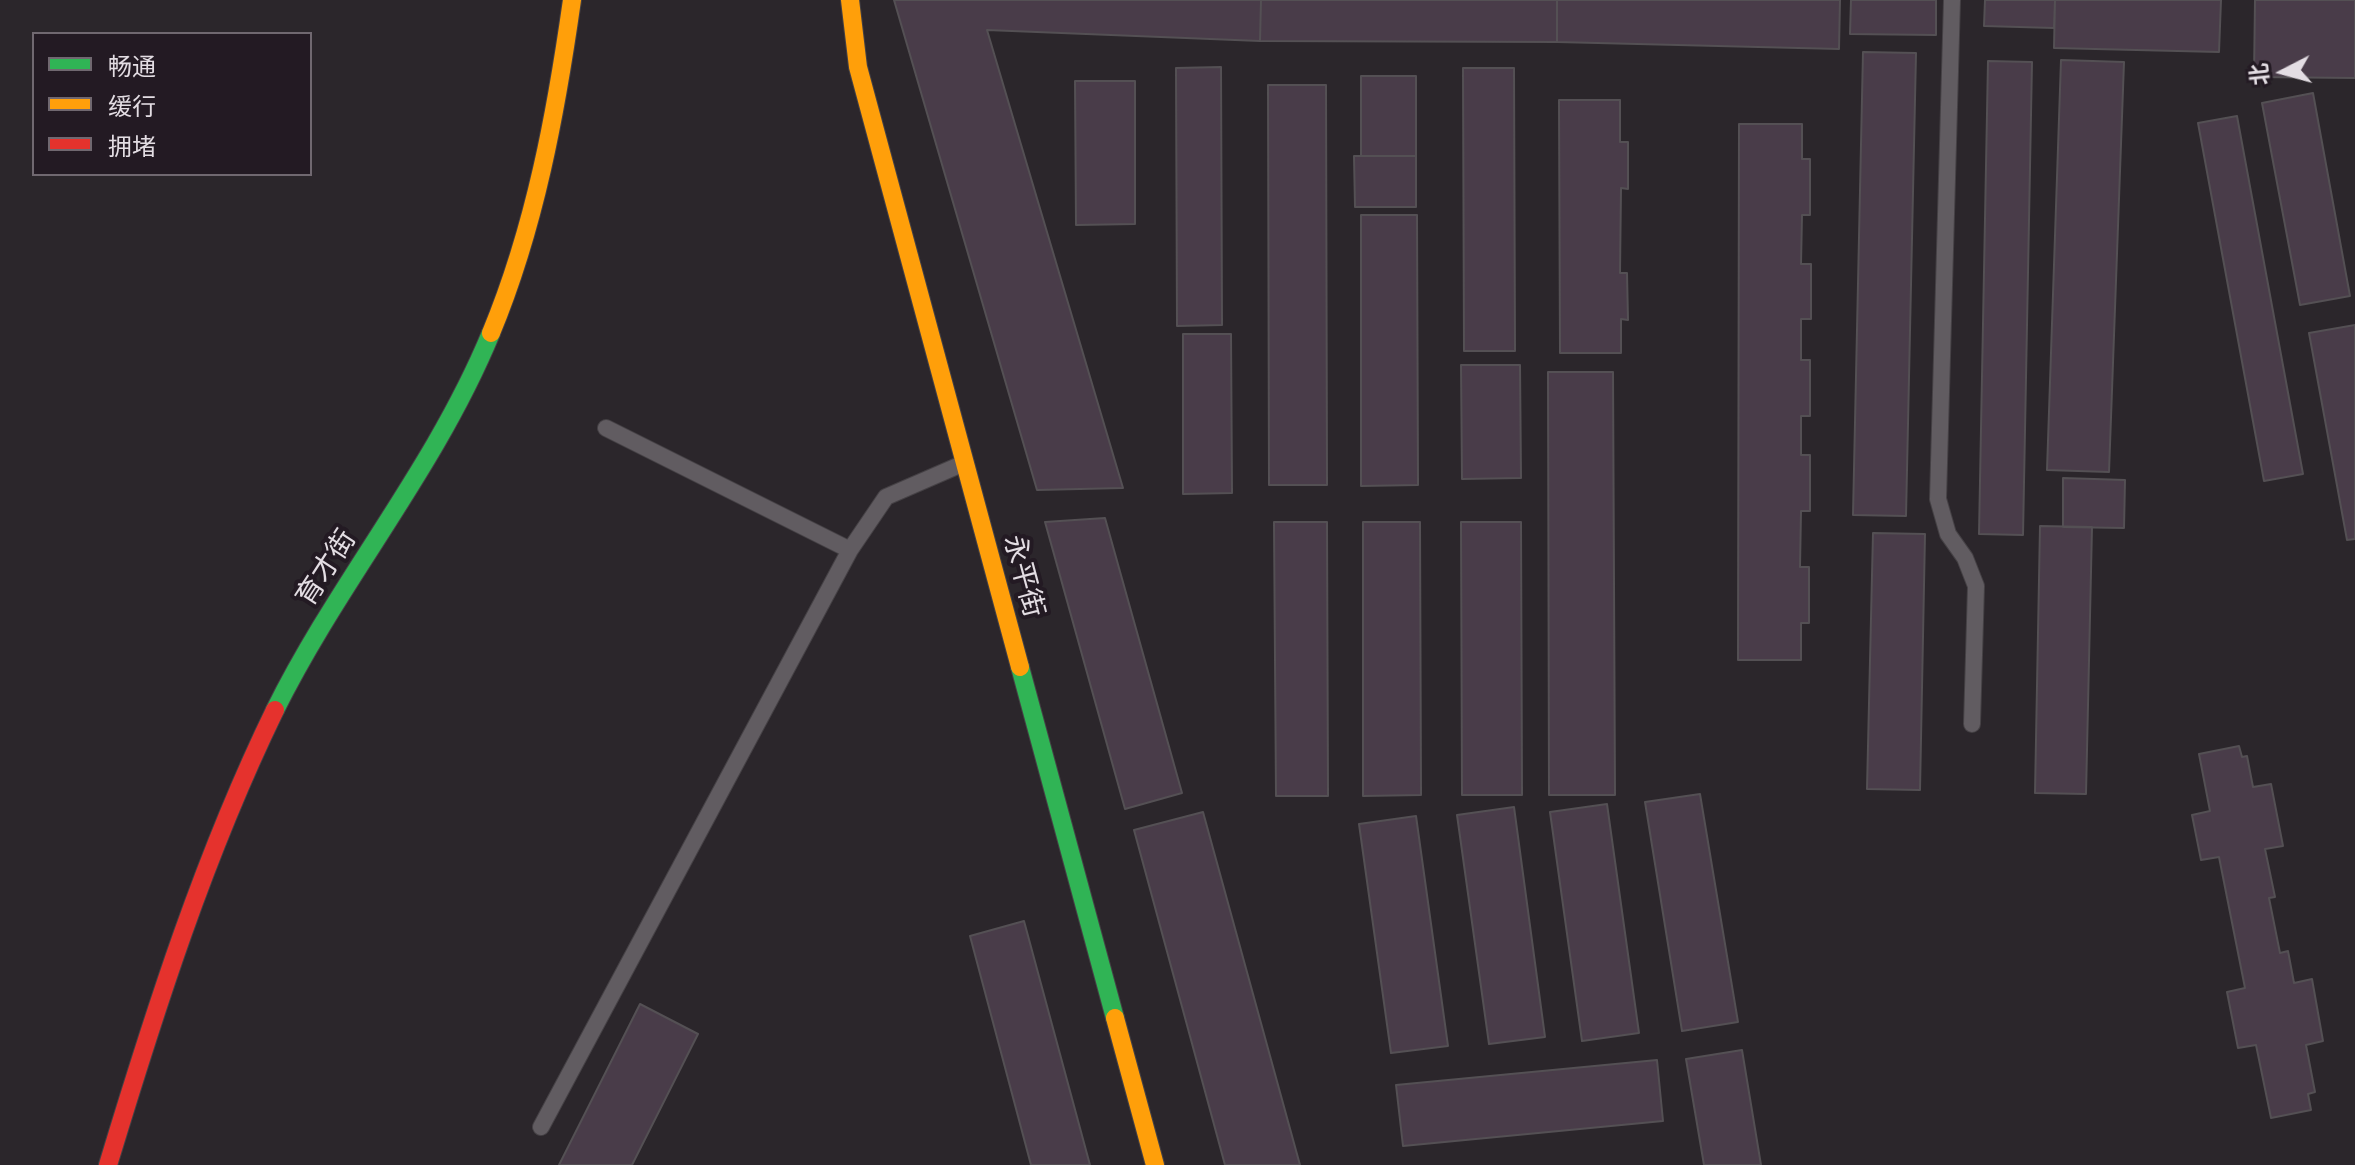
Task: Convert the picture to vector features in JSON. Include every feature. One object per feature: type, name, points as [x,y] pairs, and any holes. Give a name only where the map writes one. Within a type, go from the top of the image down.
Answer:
[{"type":"street","name":"育才街","points":[[108,1165],[132,1086],[228,811],[314,639],[423,472],[480,359],[522,241],[553,110],[572,0]]},
{"type":"street","name":"永平街","points":[[850,0],[858,67],[1155,1165]]},
{"type":"lane","points":[[1952,0],[1938,499],[1948,534],[1965,558],[1976,586],[1972,724]]},
{"type":"lane","points":[[606,428],[850,550]]},
{"type":"lane","points":[[541,1127],[850,550],[886,497],[965,463]]},
{"type":"building","points":[[894,0],[1261,0],[1260,41],[987,30],[1123,488],[1037,490]]},
{"type":"building","points":[[1261,0],[1557,0],[1557,42],[1260,41]]},
{"type":"building","points":[[1557,0],[1840,0],[1839,49],[1557,42]]},
{"type":"building","points":[[1851,0],[1936,0],[1936,35],[1850,34]]},
{"type":"building","points":[[1985,0],[2055,0],[2054,28],[1984,26]]},
{"type":"building","points":[[2055,0],[2221,0],[2219,52],[2054,48]]},
{"type":"building","points":[[2255,0],[2355,0],[2355,78],[2254,77]]},
{"type":"building","points":[[1863,52],[1916,53],[1906,516],[1853,515]]},
{"type":"building","points":[[2061,60],[2124,62],[2109,472],[2047,470]]},
{"type":"building","points":[[1988,61],[2032,62],[2023,535],[1979,534]]},
{"type":"building","points":[[1221,67],[1222,325],[1177,326],[1176,68]]},
{"type":"building","points":[[1463,68],[1514,68],[1515,351],[1464,351]]},
{"type":"building","points":[[1361,76],[1416,76],[1416,156],[1361,156]]},
{"type":"building","points":[[1075,81],[1135,81],[1135,224],[1076,225]]},
{"type":"building","points":[[1268,85],[1326,85],[1327,485],[1269,485]]},
{"type":"building","points":[[2313,93],[2350,296],[2300,305],[2262,103]]},
{"type":"building","points":[[1559,100],[1620,100],[1620,142],[1628,142],[1628,189],[1621,188],[1620,273],[1627,273],[1628,320],[1621,319],[1621,353],[1560,353]]},
{"type":"building","points":[[2237,116],[2303,474],[2264,481],[2198,123]]},
{"type":"building","points":[[1739,124],[1802,124],[1802,159],[1810,159],[1810,215],[1802,215],[1801,264],[1811,264],[1811,319],[1801,319],[1801,360],[1810,360],[1810,416],[1801,416],[1801,455],[1810,455],[1810,511],[1801,511],[1800,567],[1809,567],[1809,623],[1801,623],[1801,660],[1738,660]]},
{"type":"building","points":[[1354,156],[1416,156],[1416,207],[1355,207]]},
{"type":"building","points":[[1361,215],[1417,215],[1418,485],[1361,486]]},
{"type":"building","points":[[2355,325],[2355,539],[2347,540],[2309,333]]},
{"type":"building","points":[[1183,334],[1231,334],[1232,493],[1183,494]]},
{"type":"building","points":[[1461,365],[1520,365],[1521,478],[1462,479]]},
{"type":"building","points":[[1548,372],[1613,372],[1615,795],[1549,795]]},
{"type":"building","points":[[2063,478],[2125,480],[2124,528],[2063,527]]},
{"type":"building","points":[[1105,518],[1182,793],[1125,809],[1045,522]]},
{"type":"building","points":[[1274,522],[1327,522],[1328,796],[1276,796]]},
{"type":"building","points":[[1363,522],[1420,522],[1421,795],[1363,796]]},
{"type":"building","points":[[1461,522],[1521,522],[1522,795],[1462,795]]},
{"type":"building","points":[[2040,526],[2092,527],[2086,794],[2035,793]]},
{"type":"building","points":[[1873,533],[1925,534],[1920,790],[1867,789]]},
{"type":"building","points":[[2239,746],[2242,757],[2247,756],[2253,787],[2271,784],[2283,846],[2265,849],[2275,897],[2269,898],[2280,953],[2288,951],[2294,983],[2312,979],[2323,1041],[2306,1045],[2315,1092],[2308,1094],[2311,1110],[2271,1118],[2256,1045],[2238,1048],[2227,992],[2245,988],[2219,857],[2201,860],[2192,815],[2210,811],[2199,754]]},
{"type":"building","points":[[1700,794],[1738,1022],[1682,1031],[1645,802]]},
{"type":"building","points":[[1607,804],[1639,1033],[1582,1041],[1550,812]]},
{"type":"building","points":[[1514,807],[1545,1037],[1489,1044],[1457,815]]},
{"type":"building","points":[[1203,812],[1300,1165],[1225,1165],[1134,830]]},
{"type":"building","points":[[1416,816],[1448,1046],[1391,1053],[1359,824]]},
{"type":"building","points":[[1024,921],[1090,1165],[1031,1165],[970,936]]},
{"type":"building","points":[[640,1004],[698,1034],[632,1165],[559,1165]]},
{"type":"building","points":[[1742,1050],[1761,1165],[1704,1165],[1686,1059]]},
{"type":"building","points":[[1657,1060],[1663,1121],[1403,1146],[1396,1085]]},
{"type":"traffic: fast","points":[[275,710],[328,615],[442,432],[491,333]]},
{"type":"traffic: fast","points":[[1020,667],[1115,1018]]},
{"type":"traffic: slow","points":[[491,333],[532,211],[559,85],[572,0]]},
{"type":"traffic: slow","points":[[850,0],[858,67],[1020,667]]},
{"type":"traffic: slow","points":[[1115,1018],[1155,1165]]},
{"type":"traffic: jam","points":[[108,1165],[182,934],[249,765],[275,710]]}]
